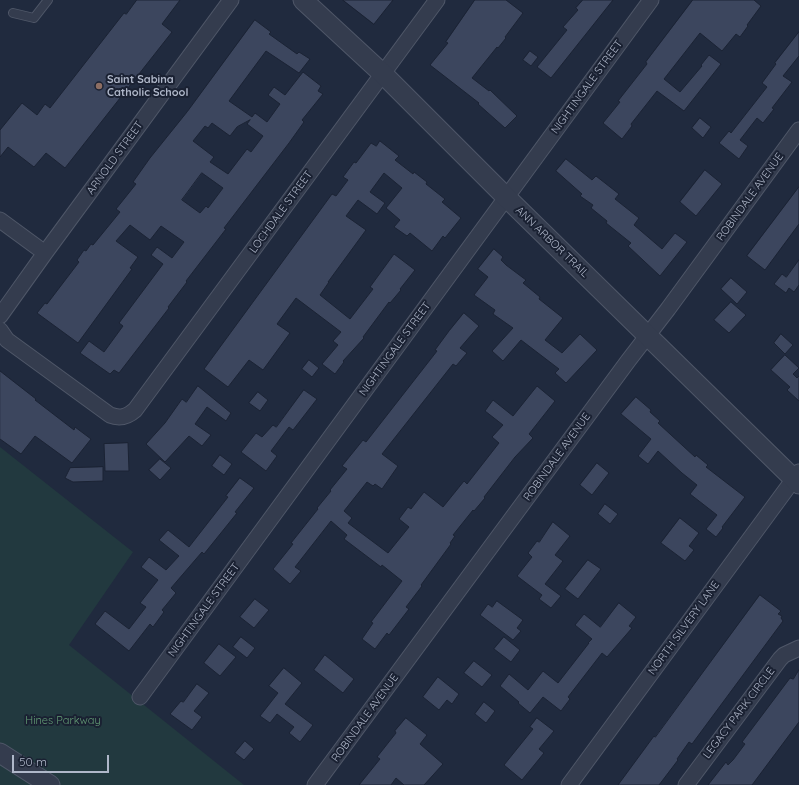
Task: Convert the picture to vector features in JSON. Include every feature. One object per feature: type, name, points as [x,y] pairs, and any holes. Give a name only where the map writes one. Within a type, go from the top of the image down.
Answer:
[{"type":"street","name":"ARNOLD STREET","points":[[0,316],[231,0]]},
{"type":"street","name":"ANN ARBOR TRAIL","points":[[303,0],[383,74],[648,336],[797,478]]},
{"type":"street","name":"LOCHDALE STREET","points":[[0,330],[7,340],[110,415],[121,417],[128,416],[135,410],[437,0]]},
{"type":"street","name":"NIGHTINGALE STREET","points":[[140,697],[651,0]]},
{"type":"street","name":"ROBINDALE AVENUE","points":[[315,785],[799,130]]},
{"type":"street","points":[[0,220],[45,253]]},
{"type":"street","name":"NORTH SILVERY LANE","points":[[569,785],[797,478]]},
{"type":"street","name":"LEGACY PARK CIRCLE","points":[[686,785],[780,659],[784,655],[799,648]]},
{"type":"street","points":[[0,753],[50,785]]},
{"type":"lane","points":[[13,13],[34,18],[48,0]]},
{"type":"green space","name":"Hines Parkway","points":[[0,447],[133,552],[69,645],[244,785],[0,785]]},
{"type":"building","points":[[137,0],[180,0],[162,24],[172,32],[65,168],[46,153],[34,167],[8,147],[0,157],[0,130],[22,103],[37,115],[45,104],[50,108],[124,13],[126,14]]},
{"type":"building","points":[[343,0],[393,0],[374,24]]},
{"type":"building","points":[[475,0],[506,0],[523,13],[505,37],[506,38],[472,78],[489,91],[490,90],[517,116],[505,128],[478,104],[479,103],[430,65],[448,43],[446,42]]},
{"type":"building","points":[[583,0],[613,0],[551,78],[537,67],[567,30],[563,27],[578,10],[576,8]]},
{"type":"building","points":[[693,0],[754,0],[761,6],[740,37],[736,34],[722,51],[700,33],[664,79],[680,92],[702,66],[701,65],[709,55],[721,64],[684,111],[657,91],[631,124],[632,126],[622,139],[603,123],[647,64],[646,62]]},
{"type":"building","points":[[255,20],[271,32],[269,34],[297,54],[299,52],[310,59],[299,73],[266,51],[229,101],[252,117],[255,113],[267,122],[280,104],[268,95],[274,87],[285,95],[303,72],[321,86],[318,91],[323,94],[302,120],[304,122],[289,143],[224,228],[226,229],[186,281],[187,282],[168,307],[169,308],[119,373],[114,370],[110,374],[80,353],[89,341],[104,352],[123,326],[119,323],[163,264],[151,255],[157,247],[172,258],[184,242],[161,226],[150,240],[130,225],[116,241],[138,257],[130,268],[132,269],[78,343],[37,313],[45,303],[47,304],[79,262],[77,260],[84,250],[86,251],[91,244],[93,245],[120,212],[116,209],[136,184],[133,182]],"holes":[[[250,120],[247,124],[263,136],[251,152],[247,149],[228,174],[210,162],[214,157],[193,141],[205,126],[208,128],[212,123],[230,136],[237,127]],[[202,173],[223,188],[208,208],[206,206],[200,213],[182,200]]]},
{"type":"building","points":[[799,32],[799,56],[783,76],[792,82],[772,108],[774,109],[763,123],[757,118],[740,140],[748,146],[739,159],[719,143],[729,131],[731,133],[767,87],[762,83],[776,64],[775,63]]},
{"type":"building","points":[[530,51],[538,57],[531,66],[523,60]]},
{"type":"building","points":[[700,118],[711,127],[703,138],[692,128]]},
{"type":"building","points":[[380,141],[399,156],[395,160],[413,174],[414,172],[427,182],[426,184],[445,199],[442,202],[461,218],[445,238],[443,236],[432,251],[410,233],[407,236],[394,227],[400,220],[386,208],[402,188],[384,173],[370,192],[385,203],[377,214],[358,200],[346,216],[366,230],[320,295],[350,319],[373,289],[370,287],[394,254],[415,270],[400,289],[401,290],[390,303],[389,302],[363,337],[364,338],[343,361],[344,362],[335,374],[322,364],[338,345],[333,341],[341,332],[296,298],[277,324],[290,333],[263,370],[249,360],[228,387],[204,369],[332,194],[336,196],[348,180],[343,177],[354,162],[356,163],[371,143],[376,146]]},
{"type":"building","points":[[566,159],[592,180],[596,176],[619,194],[615,199],[639,218],[634,225],[662,249],[675,233],[687,242],[660,276],[628,246],[631,243],[606,223],[607,221],[591,208],[593,205],[580,196],[582,194],[556,171]]},
{"type":"building","points":[[705,170],[722,184],[696,216],[680,202]]},
{"type":"building","points":[[799,187],[799,224],[765,270],[747,256]]},
{"type":"building","points":[[494,249],[503,257],[501,260],[506,265],[526,280],[523,283],[540,297],[539,299],[563,318],[545,340],[562,353],[580,334],[597,350],[566,383],[555,373],[559,369],[521,340],[503,361],[492,351],[513,328],[493,314],[495,310],[474,295],[488,277],[478,269]]},
{"type":"building","points":[[799,260],[799,285],[794,292],[789,288],[786,293],[774,284],[782,274],[786,277]]},
{"type":"building","points":[[731,278],[747,292],[737,304],[721,289]]},
{"type":"building","points":[[731,302],[746,315],[729,333],[714,320]]},
{"type":"building","points":[[464,313],[479,326],[460,348],[467,353],[456,366],[453,364],[382,454],[398,466],[382,489],[375,484],[373,486],[367,482],[344,511],[352,518],[348,523],[388,553],[409,527],[399,519],[408,507],[411,509],[424,492],[443,507],[464,481],[467,484],[499,443],[492,437],[503,425],[485,411],[493,400],[513,416],[537,386],[555,401],[529,434],[533,438],[515,457],[484,497],[485,498],[474,511],[473,510],[453,535],[455,536],[450,543],[451,544],[406,607],[409,609],[389,635],[387,633],[375,649],[362,639],[373,623],[371,622],[402,581],[382,565],[381,567],[344,539],[347,535],[331,521],[295,567],[301,571],[290,584],[273,569],[293,544],[291,543],[347,469],[342,466],[363,440],[366,442],[437,351],[435,350]]},
{"type":"building","points":[[781,334],[793,345],[785,354],[774,343]]},
{"type":"building","points":[[785,355],[799,368],[793,374],[797,378],[799,376],[799,401],[787,390],[790,387],[771,370]]},
{"type":"building","points":[[309,360],[319,368],[312,377],[302,369]]},
{"type":"building","points":[[0,371],[74,430],[75,427],[91,439],[72,463],[35,436],[21,454],[0,439]]},
{"type":"building","points":[[198,386],[231,413],[226,421],[207,407],[195,424],[211,435],[202,446],[189,436],[165,462],[146,444],[165,423],[182,399],[186,402]]},
{"type":"building","points":[[304,390],[317,399],[293,430],[289,427],[271,451],[277,456],[266,471],[241,452],[256,433],[262,437],[273,425],[276,427]]},
{"type":"building","points":[[258,392],[268,400],[260,411],[249,403]]},
{"type":"building","points":[[636,397],[651,410],[650,412],[660,421],[658,423],[695,457],[696,455],[708,465],[706,467],[745,497],[716,537],[706,529],[717,515],[690,494],[697,485],[658,451],[648,464],[638,456],[651,439],[621,414]]},
{"type":"building","points":[[128,443],[129,471],[105,471],[104,444]]},
{"type":"building","points":[[220,455],[232,464],[224,475],[212,466]]},
{"type":"building","points":[[160,459],[171,468],[160,480],[149,470]]},
{"type":"building","points":[[597,463],[609,473],[592,495],[580,485]]},
{"type":"building","points":[[103,467],[103,481],[73,482],[65,478],[70,468]]},
{"type":"building","points":[[240,478],[254,488],[235,512],[237,513],[204,554],[202,552],[171,588],[176,593],[162,610],[164,612],[153,627],[150,624],[129,651],[95,624],[105,611],[129,629],[146,607],[140,603],[158,580],[141,567],[149,557],[166,570],[179,556],[159,540],[168,530],[189,547],[228,497],[226,496]]},
{"type":"building","points":[[605,504],[618,514],[610,524],[598,514]]},
{"type":"building","points":[[680,518],[699,533],[689,546],[694,550],[685,561],[661,543]]},
{"type":"building","points":[[553,522],[570,536],[555,555],[563,561],[545,584],[561,596],[551,608],[539,599],[542,595],[517,576],[532,557],[528,553],[537,541],[539,542]]},
{"type":"building","points":[[588,560],[601,569],[578,599],[565,589]]},
{"type":"building","points":[[760,595],[781,611],[778,614],[782,616],[781,618],[783,621],[692,744],[689,742],[677,759],[678,760],[659,785],[618,785],[654,736],[655,737]]},
{"type":"building","points":[[255,599],[269,610],[254,628],[240,617]]},
{"type":"building","points":[[497,601],[523,620],[517,628],[521,631],[513,640],[480,615],[488,604],[492,607]]},
{"type":"building","points":[[619,603],[636,617],[629,626],[632,628],[607,657],[602,653],[568,697],[570,699],[561,711],[543,697],[530,713],[500,686],[509,674],[528,690],[543,671],[558,683],[592,639],[575,625],[584,614],[600,627]]},
{"type":"building","points":[[241,637],[255,648],[247,658],[233,647]]},
{"type":"building","points":[[504,637],[520,650],[511,662],[494,649]]},
{"type":"building","points":[[219,644],[236,657],[220,676],[204,663]]},
{"type":"building","points":[[325,655],[354,679],[343,693],[314,670]]},
{"type":"building","points":[[474,661],[492,675],[482,687],[464,673]]},
{"type":"building","points":[[284,668],[302,683],[285,704],[313,725],[300,742],[289,733],[294,727],[277,714],[270,723],[260,716],[278,693],[269,686]]},
{"type":"building","points":[[799,670],[799,722],[752,785],[708,785],[726,762],[728,765],[733,760],[745,744],[742,742],[790,678],[793,679]]},
{"type":"building","points":[[438,677],[459,694],[452,704],[447,700],[439,710],[423,697]]},
{"type":"building","points":[[197,684],[209,693],[194,711],[202,717],[192,730],[170,714],[181,701],[183,702]]},
{"type":"building","points":[[484,702],[495,711],[486,723],[475,714]]},
{"type":"building","points":[[406,718],[427,735],[420,744],[443,764],[424,785],[404,785],[396,778],[391,785],[359,785],[380,759],[377,757]]},
{"type":"building","points":[[537,718],[554,731],[539,749],[544,753],[522,780],[504,765],[533,729],[530,727]]},
{"type":"building","points":[[245,741],[254,749],[244,760],[235,753]]},
{"type":"place","name":"Saint Sabina Catholic School","points":[[99,86]]}]
